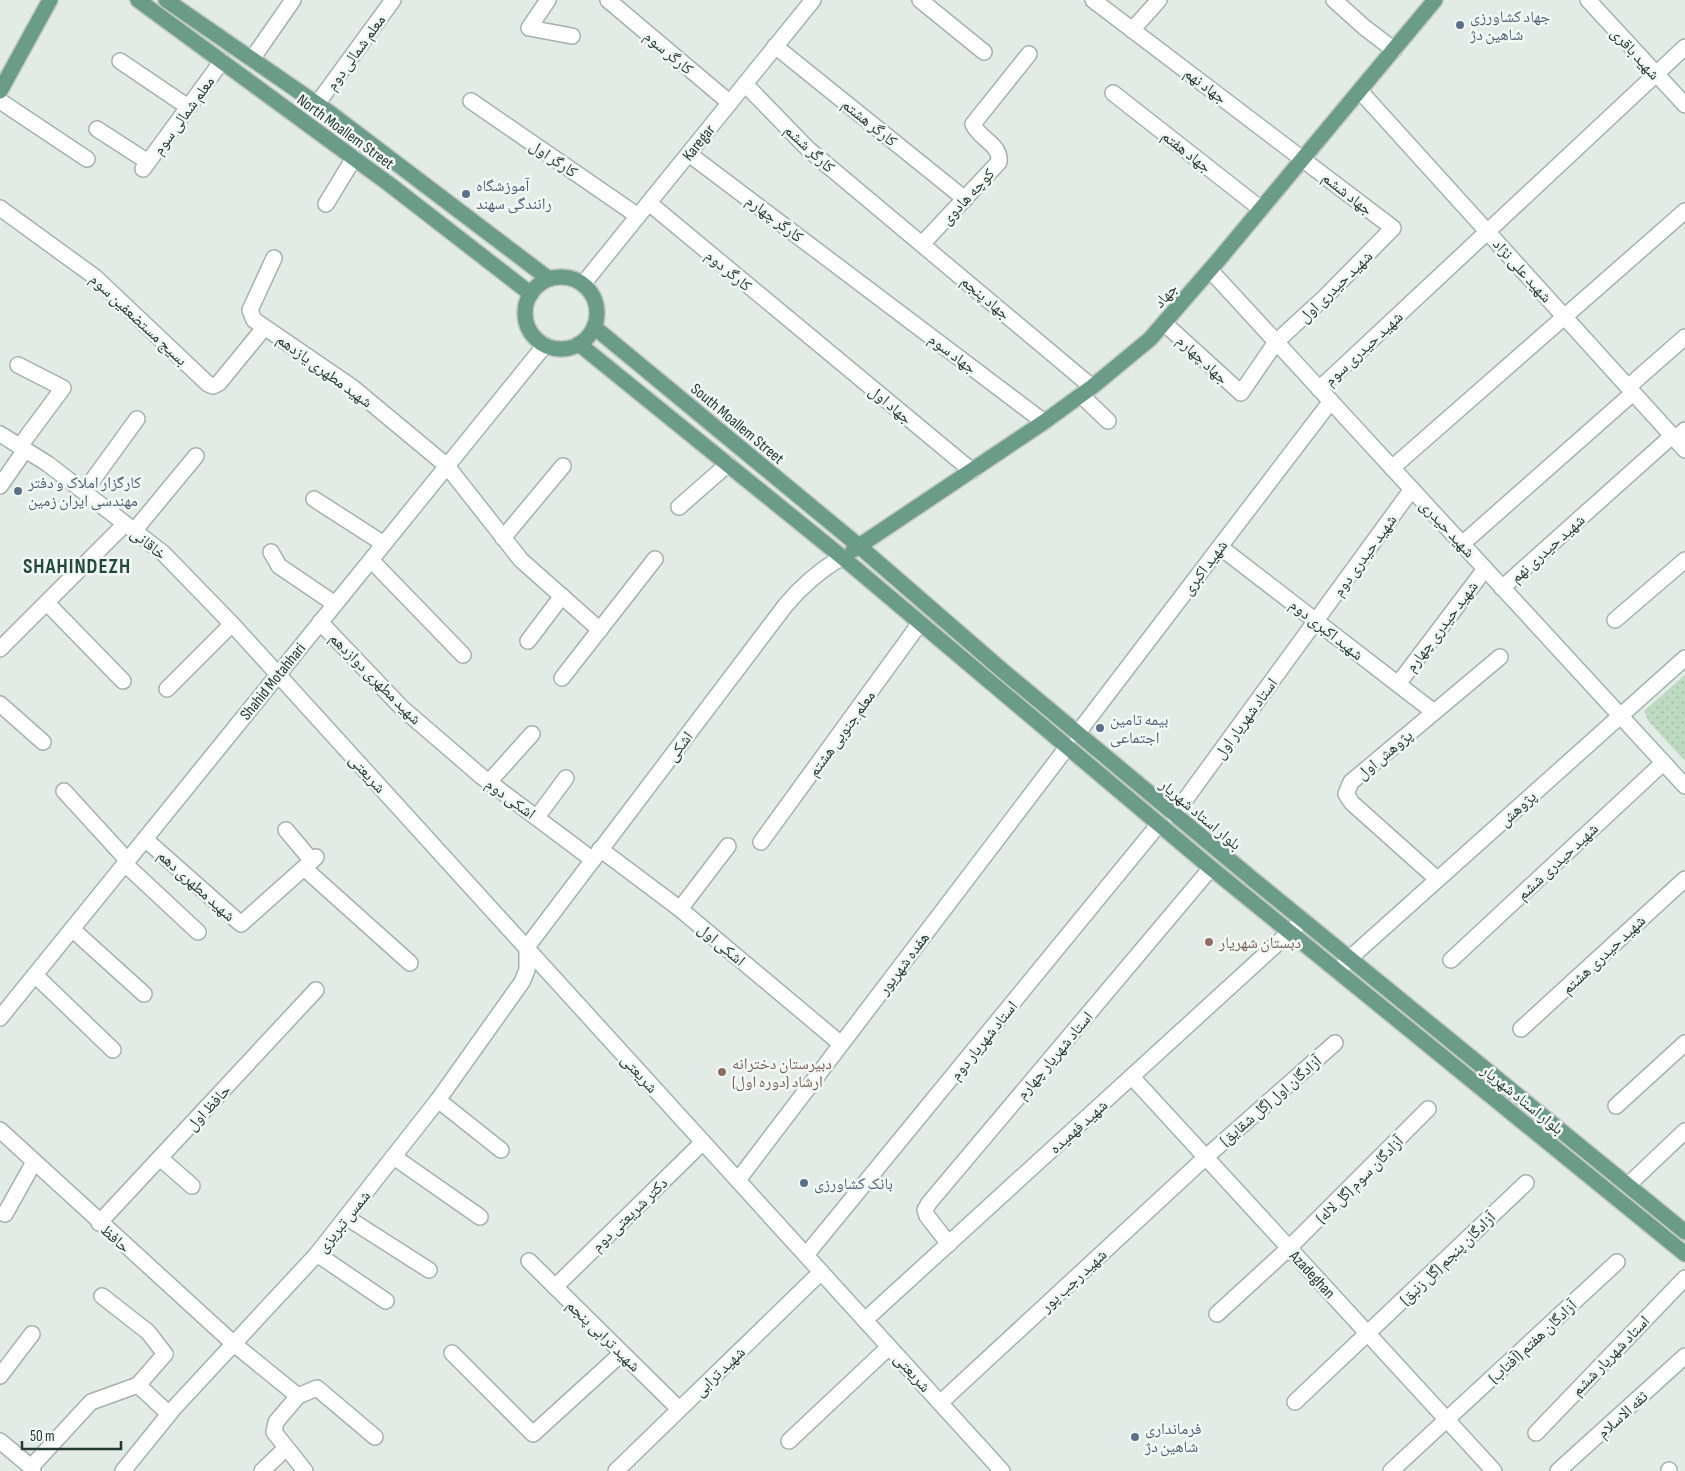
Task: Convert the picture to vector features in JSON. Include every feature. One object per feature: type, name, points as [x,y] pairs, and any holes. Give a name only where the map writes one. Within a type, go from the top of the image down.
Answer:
[{"type":"main road","name":"North Moallem Street","points":[[138,0],[354,158],[531,294]]},
{"type":"main road","name":"North Moallem Street","points":[[166,0],[317,104],[549,279]]},
{"type":"main road","name":"جهاد","points":[[859,546],[1044,422],[1087,391],[1150,339],[1210,270],[1435,0]]},
{"type":"main road","points":[[0,91],[50,1]]},
{"type":"main road","points":[[204,48],[216,33]]},
{"type":"main road","points":[[561,277],[583,284],[591,293],[596,304],[597,315],[594,327],[588,337],[579,344],[568,348],[556,348],[545,345],[535,338],[529,328],[526,317],[526,305],[531,294],[539,285],[549,279],[561,277]]},
{"type":"main road","name":"South Moallem Street","points":[[594,327],[859,546],[1077,734]]},
{"type":"main road","points":[[579,344],[842,557],[1068,746],[1077,734]]},
{"type":"main road","points":[[842,557],[859,546]]},
{"type":"main road","name":"بلوار استاد شهریار","points":[[1077,734],[1685,1232]]},
{"type":"main road","name":"بلوار استاد شهریار","points":[[1068,746],[1211,868],[1685,1254]]},
{"type":"main road","points":[[1615,1197],[1628,1185]]},
{"type":"street","points":[[252,58],[293,0]]},
{"type":"street","name":"معلم شمالی دوم","points":[[317,104],[393,0]]},
{"type":"street","points":[[548,0],[529,28],[572,36]]},
{"type":"street","name":"کارگر سوم","points":[[608,0],[730,103]]},
{"type":"street","name":"Karegar","points":[[583,284],[813,0]]},
{"type":"street","points":[[920,0],[984,52]]},
{"type":"street","name":"جهاد نهم","points":[[1093,0],[1304,158]]},
{"type":"street","points":[[1132,30],[1159,0]]},
{"type":"street","points":[[1334,0],[1364,28],[1394,50]]},
{"type":"street","name":"شهید باقری","points":[[1588,0],[1685,105]]},
{"type":"street","name":"کارگر هشتم","points":[[775,46],[965,198]]},
{"type":"street","name":"شهید حیدری سوم","points":[[1319,388],[1685,47]]},
{"type":"street","name":"کوچه هادوی","points":[[922,244],[999,162],[1000,156],[997,150],[974,128],[974,120],[1029,54]]},
{"type":"street","points":[[120,60],[188,107]]},
{"type":"street","name":"معلم شمالی سوم","points":[[97,129],[146,166],[222,61]]},
{"type":"street","name":"کارگر ششم","points":[[745,84],[808,148],[879,208]]},
{"type":"street","name":"شهید علی نژاد","points":[[1360,91],[1631,390],[1679,439]]},
{"type":"street","name":"جهاد هفتم","points":[[1113,93],[1261,209]]},
{"type":"street","points":[[0,101],[87,159]]},
{"type":"street","name":"کارگر اول","points":[[471,101],[638,216]]},
{"type":"street","name":"کارگر چهارم","points":[[689,154],[862,283]]},
{"type":"street","points":[[326,204],[354,158]]},
{"type":"street","name":"جهاد ششم","points":[[1304,158],[1393,228]]},
{"type":"street","name":"کارگر دوم","points":[[648,203],[810,337]]},
{"type":"street","name":"بسیج مستضعفین سوم","points":[[0,208],[95,277],[208,384],[213,386],[219,383],[264,328]]},
{"type":"street","name":"جهاد پنجم","points":[[879,208],[1087,391],[1108,422]]},
{"type":"street","points":[[1392,468],[1685,211]]},
{"type":"street","name":"شهید حیدری اول","points":[[1276,342],[1326,296],[1393,228]]},
{"type":"street","name":"شهید مطهری یازدهم","points":[[274,258],[250,310],[254,320],[352,387],[447,466],[521,560],[600,630]]},
{"type":"street","name":"شهید حیدری","points":[[1210,270],[1685,786]]},
{"type":"street","name":"جهاد سوم","points":[[862,283],[1044,422]]},
{"type":"street","name":"جهاد چهارم","points":[[1164,323],[1241,393],[1276,342]]},
{"type":"street","name":"جهاد اول","points":[[810,337],[972,471]]},
{"type":"street","points":[[1462,544],[1552,465],[1685,337]]},
{"type":"street","name":"Shahid Motahhari","points":[[0,1018],[545,345]]},
{"type":"street","points":[[0,486],[62,388],[18,365]]},
{"type":"street","name":"شهید اکبری","points":[[1077,734],[1331,401]]},
{"type":"street","points":[[84,492],[137,419]]},
{"type":"street","name":"خاقانی","points":[[0,434],[23,448],[84,492],[163,553],[278,674]]},
{"type":"street","name":"شهید حیدری نهم","points":[[1502,588],[1591,508],[1679,439]]},
{"type":"street","points":[[0,650],[47,603],[130,527],[196,456]]},
{"type":"street","points":[[679,507],[728,464]]},
{"type":"street","points":[[504,538],[563,466]]},
{"type":"street","name":"شهید حیدری دوم","points":[[1316,621],[1412,489]]},
{"type":"street","points":[[314,499],[384,544]]},
{"type":"street","name":"شهید اکبری دوم","points":[[1220,547],[1434,712]]},
{"type":"street","points":[[271,552],[279,566],[335,604]]},
{"type":"street","name":"اشکی","points":[[527,948],[790,599],[819,570],[842,557]]},
{"type":"street","points":[[562,678],[655,559]]},
{"type":"street","points":[[371,560],[464,655]]},
{"type":"street","points":[[1615,620],[1685,560]]},
{"type":"street","name":"شهید حیدری چهارم","points":[[1398,684],[1485,569]]},
{"type":"street","points":[[528,642],[562,596]]},
{"type":"street","points":[[47,603],[123,681]]},
{"type":"street","name":"استاد شهریار اول","points":[[1174,814],[1316,621]]},
{"type":"street","name":"شهید مطهری دوازدهم","points":[[320,622],[402,708],[432,732]]},
{"type":"street","name":"معلم جنوبی هشتم","points":[[761,842],[920,623]]},
{"type":"street","points":[[167,689],[232,624]]},
{"type":"street","name":"پژوهش اول","points":[[1437,879],[1352,803],[1346,794],[1351,782],[1500,657]]},
{"type":"street","name":"پژوهش","points":[[1350,958],[1685,658]]},
{"type":"street","name":"شریعتی","points":[[278,674],[1002,1471]]},
{"type":"street","points":[[0,704],[43,742]]},
{"type":"street","name":"اشکی دوم","points":[[432,732],[489,782],[537,817],[596,855]]},
{"type":"street","points":[[489,782],[532,734]]},
{"type":"street","name":"هفده شهریور","points":[[738,1180],[1068,746]]},
{"type":"street","name":"شهید حیدری ششم","points":[[1451,960],[1664,763]]},
{"type":"street","points":[[537,817],[566,778]]},
{"type":"street","points":[[64,791],[126,862],[198,932]]},
{"type":"street","name":"استاد شهریار دوم","points":[[806,1255],[1159,824]]},
{"type":"street","points":[[286,830],[311,862],[410,963]]},
{"type":"street","name":"شهید مطهری دهم","points":[[145,839],[241,924],[311,862]]},
{"type":"street","points":[[680,909],[728,846]]},
{"type":"street","name":"اشکی اول","points":[[596,855],[680,909],[842,1044]]},
{"type":"street","name":"استاد شهریار چهارم","points":[[949,1244],[927,1216],[925,1210],[929,1203],[1211,868]]},
{"type":"street","name":"شهید حیدری هشتم","points":[[1521,1029],[1685,879]]},
{"type":"street","points":[[1291,933],[1303,920]]},
{"type":"street","points":[[72,930],[144,994]]},
{"type":"street","name":"شهید فهمیده","points":[[866,1320],[1291,933]]},
{"type":"street","name":"شمس تبریزی","points":[[122,1471],[170,1414],[317,1254],[394,1157],[438,1100],[522,982],[527,970],[527,948]]},
{"type":"street","points":[[1338,971],[1350,958]]},
{"type":"street","points":[[35,975],[113,1050]]},
{"type":"street","name":"حافظ اول","points":[[99,1223],[316,990]]},
{"type":"street","name":"آزادگان اول (گل شقایق)","points":[[1206,1157],[1335,1043]]},
{"type":"street","points":[[1616,1106],[1685,1043]]},
{"type":"street","name":"Azadeghan","points":[[1132,1077],[1494,1471]]},
{"type":"street","points":[[438,1100],[501,1150]]},
{"type":"street","name":"آزادگان سوم (گل لاله)","points":[[1217,1314],[1290,1248],[1428,1110]]},
{"type":"street","name":"حافظ","points":[[0,1130],[99,1223],[234,1344],[298,1396]]},
{"type":"street","points":[[1628,1185],[1685,1131]]},
{"type":"street","name":"دکتر شریعتی دوم","points":[[555,1287],[704,1142]]},
{"type":"street","points":[[394,1157],[480,1217]]},
{"type":"street","name":"شهید رجب پور","points":[[940,1403],[1206,1157]]},
{"type":"street","points":[[160,1158],[192,1186]]},
{"type":"street","points":[[5,1214],[34,1162]]},
{"type":"street","name":"آزادگان پنجم (گل زنبق)","points":[[1296,1402],[1526,1183]]},
{"type":"street","points":[[346,1218],[429,1270]]},
{"type":"street","points":[[317,1254],[386,1300]]},
{"type":"street","name":"شهید ترابی پنجم","points":[[529,1261],[680,1410]]},
{"type":"street","name":"آزادگان هفتم (آفتاب)","points":[[1391,1471],[1617,1262]]},
{"type":"street","name":"شهید ترابی","points":[[616,1471],[821,1272]]},
{"type":"street","name":"استاد شهریار ششم","points":[[1536,1433],[1685,1278]]},
{"type":"street","points":[[0,1441],[32,1469],[91,1402],[138,1385],[165,1354],[148,1332],[102,1296]]},
{"type":"street","points":[[0,1376],[32,1334]]},
{"type":"street","points":[[789,1441],[889,1347]]},
{"type":"street","points":[[452,1352],[533,1434],[622,1352]]},
{"type":"street","name":"ثقه الاسلام","points":[[1558,1471],[1685,1356]]},
{"type":"street","points":[[138,1385],[170,1414]]},
{"type":"street","points":[[305,1471],[274,1432],[276,1422],[284,1410],[298,1396],[317,1388],[375,1437]]},
{"type":"street","points":[[262,1471],[286,1448]]},
{"type":"green space","points":[[1685,675],[1685,761],[1649,722],[1644,711]]},
{"type":"place","name":"جهاد کشاورزى شاهین دژ","points":[[1460,25]]},
{"type":"place","name":"آموزشگاه رانندگی سهند","points":[[466,194]]},
{"type":"place","name":"کارگزار املاک و دفتر مهندسی ایران زمین","points":[[18,491]]},
{"type":"place","name":"بیمه تامین اجتماعی","points":[[1100,728]]},
{"type":"place","name":"دبستان شهریار","points":[[1209,942]]},
{"type":"place","name":"دبیرستان دخترانه ارشاد (دوره اول)","points":[[722,1072]]},
{"type":"place","name":"بانک کشاورزی","points":[[804,1183]]},
{"type":"place","name":"فرمانداری شاهین دژ","points":[[1135,1437]]},
{"type":"district","name":"SHAHINDEZH","points":[[77,566]]}]
